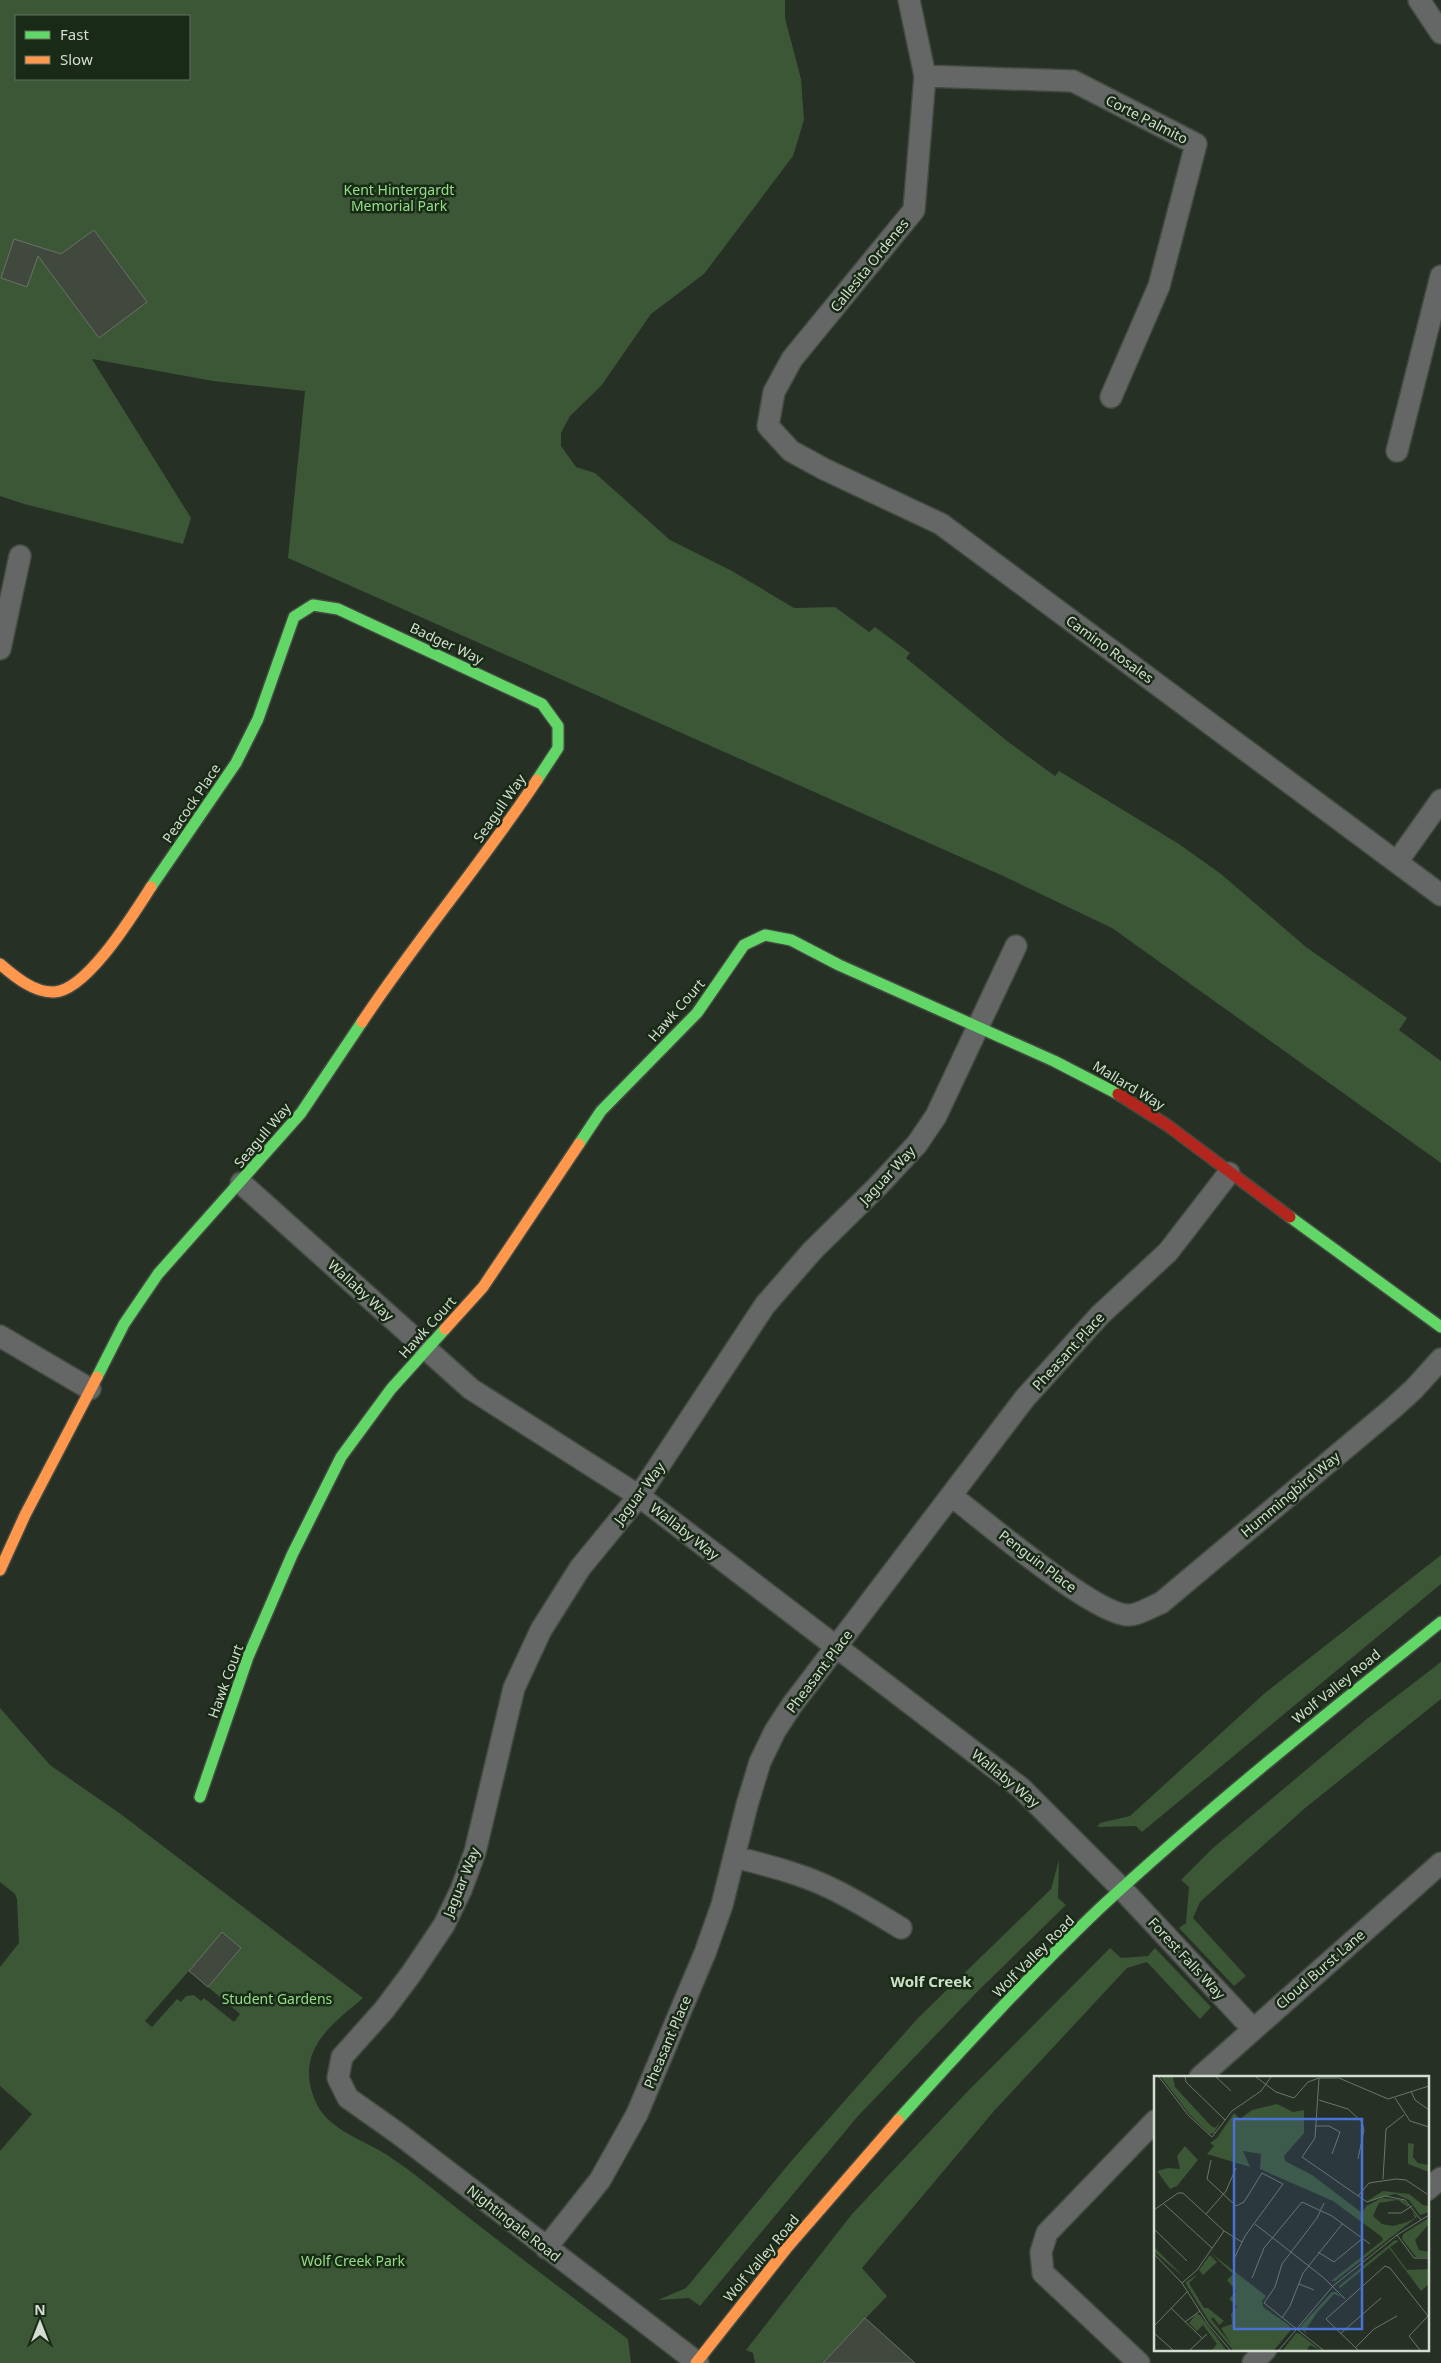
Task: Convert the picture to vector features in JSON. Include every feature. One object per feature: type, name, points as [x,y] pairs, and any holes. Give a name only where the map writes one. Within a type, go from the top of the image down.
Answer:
[{"type":"street","name":"Callesita Ordenes","points":[[768,426],[774,392],[792,359],[914,210],[925,76],[909,0]]},
{"type":"street","points":[[1419,0],[1441,34]]},
{"type":"street","name":"Corte Palmito","points":[[925,76],[1074,81],[1196,144],[1159,286],[1111,397]]},
{"type":"street","points":[[1397,451],[1441,276]]},
{"type":"street","name":"Camino Rosales","points":[[768,426],[791,451],[941,524],[1441,895]]},
{"type":"street","points":[[0,649],[20,556]]},
{"type":"street","name":"Badger Way","points":[[313,605],[338,609],[542,704],[558,726]]},
{"type":"street","name":"Peacock Place","points":[[0,964],[22,983],[54,992],[81,980],[115,940],[236,763],[258,719],[294,617],[313,605]]},
{"type":"street","name":"Seagull Way","points":[[0,1570],[25,1515],[124,1324],[158,1274],[301,1113],[400,965],[527,795],[558,748],[558,726]]},
{"type":"street","points":[[1397,862],[1441,800]]},
{"type":"street","name":"Mallard Way","points":[[765,935],[792,940],[838,965],[1054,1061],[1109,1088],[1167,1125],[1229,1173],[1441,1327]]},
{"type":"street","name":"Hawk Court","points":[[200,1797],[248,1657],[292,1555],[341,1457],[390,1389],[428,1351],[484,1287],[601,1111],[697,1013],[744,945],[765,935]]},
{"type":"street","name":"Jaguar Way","points":[[338,2078],[342,2057],[384,2010],[411,1974],[444,1925],[461,1890],[475,1852],[514,1688],[541,1630],[580,1568],[639,1496],[765,1306],[783,1282],[878,1187],[917,1144],[936,1116],[1016,946]]},
{"type":"street","name":"Pheasant Place","points":[[546,2248],[600,2180],[637,2114],[706,1953],[722,1905],[747,1804],[760,1762],[771,1739],[792,1705],[952,1497],[1025,1398],[1100,1315],[1168,1252],[1229,1173]]},
{"type":"street","name":"Wallaby Way","points":[[241,1182],[471,1389],[639,1496],[1021,1788],[1122,1888]]},
{"type":"street","points":[[0,1336],[90,1389]]},
{"type":"street","name":"Hummingbird Way","points":[[1129,1615],[1161,1603],[1414,1390],[1441,1358]]},
{"type":"street","name":"Penguin Place","points":[[952,1497],[1062,1581],[1098,1604],[1129,1615]]},
{"type":"street","name":"Wolf Valley Road","points":[[697,2363],[722,2328],[866,2153],[992,2017],[1122,1888],[1296,1737],[1441,1622]]},
{"type":"street","points":[[735,1857],[794,1873],[824,1885],[902,1928]]},
{"type":"street","name":"Cloud Burst Lane","points":[[1201,2076],[1252,2028],[1441,1863]]},
{"type":"street","name":"Forest Falls Way","points":[[1122,1888],[1252,2028]]},
{"type":"street","name":"Nightingale Road","points":[[338,2078],[348,2098],[399,2134],[697,2363]]},
{"type":"street","points":[[1139,2363],[1043,2273],[1041,2252],[1047,2233],[1154,2122]]},
{"type":"street","points":[[1428,2189],[1441,2178]]},
{"type":"street","points":[[1253,2363],[1265,2350]]},
{"type":"green space","name":"Kent Hintergardt Memorial Park","points":[[0,0],[785,0],[785,18],[801,79],[804,120],[793,156],[704,274],[651,314],[601,386],[570,416],[561,433],[561,446],[576,467],[595,473],[670,540],[732,571],[794,608],[835,607],[869,632],[875,627],[910,653],[906,658],[1007,741],[1055,776],[1059,771],[1179,844],[1221,874],[1306,947],[1407,1018],[1399,1030],[1441,1061],[1441,1163],[1112,928],[1001,875],[288,558],[305,391],[213,381],[92,359],[191,518],[183,544],[24,504],[0,496]]},
{"type":"green space","points":[[1441,1555],[1441,1584],[1142,1832],[1136,1826],[1097,1827],[1100,1823],[1130,1816],[1265,1693]]},
{"type":"green space","points":[[1441,1662],[1441,1699],[1304,1809],[1200,1902],[1193,1918],[1246,1976],[1234,1986],[1179,1928],[1186,1923],[1189,1887],[1181,1880],[1213,1848],[1368,1718]]},
{"type":"green space","points":[[0,1708],[50,1765],[122,1815],[363,1998],[328,2029],[319,2040],[313,2053],[309,2066],[310,2081],[314,2098],[320,2109],[336,2126],[408,2169],[628,2339],[631,2363],[0,2363],[0,2151],[32,2114],[0,2086],[0,1967],[19,1943],[17,1899],[15,1894],[0,1882]],"holes":[[[201,1957],[220,1973],[208,1987],[240,2014],[234,2022],[204,1998],[201,2001],[194,1995],[186,1996],[181,2002],[177,1999],[152,2027],[145,2021]]]},
{"type":"green space","points":[[1059,1860],[1058,1898],[1066,1905],[979,1990],[858,2116],[700,2306],[689,2298],[658,2300],[686,2288],[793,2159],[918,2018],[1051,1889]]},
{"type":"green space","points":[[1110,1948],[1121,1958],[1148,1956],[1155,1948],[1211,2007],[1200,2019],[1147,1962],[1127,1968],[994,2111],[862,2268],[887,2296],[823,2363],[755,2363],[753,2353],[746,2350],[852,2214],[966,2093]]},
{"type":"building","points":[[94,230],[147,302],[99,338],[38,256],[27,287],[1,278],[14,239],[61,254]]},
{"type":"building","points":[[222,1932],[241,1948],[208,1987],[189,1971]]},
{"type":"building","points":[[865,2318],[915,2363],[823,2363]]},
{"type":"traffic: fast","points":[[151,887],[236,763],[258,719],[294,617],[313,605],[338,609],[542,704],[558,726],[558,748],[537,780]]},
{"type":"traffic: fast","points":[[579,1144],[601,1111],[697,1013],[744,945],[765,935],[791,940],[839,965],[1054,1061],[1118,1094]]},
{"type":"traffic: fast","points":[[97,1377],[124,1324],[158,1274],[301,1113],[362,1022]]},
{"type":"traffic: fast","points":[[1290,1217],[1441,1327]]},
{"type":"traffic: fast","points":[[200,1797],[248,1657],[292,1555],[341,1457],[391,1389],[445,1329]]},
{"type":"traffic: fast","points":[[898,2120],[1047,1960],[1140,1871],[1225,1798],[1441,1622]]},
{"type":"traffic: slow","points":[[362,1022],[537,780]]},
{"type":"traffic: slow","points":[[0,964],[25,983],[39,990],[54,992],[67,988],[81,979],[95,965],[122,931],[151,887]]},
{"type":"traffic: slow","points":[[445,1329],[483,1287],[579,1144]]},
{"type":"traffic: slow","points":[[0,1570],[25,1515],[97,1377]]},
{"type":"traffic: slow","points":[[696,2363],[786,2249],[898,2120]]},
{"type":"traffic: jam","points":[[1118,1094],[1167,1125],[1290,1217]]},
{"type":"district","name":"Wolf Creek","points":[[931,1981]]},
{"type":"park label","name":"Student Gardens","points":[[277,1998]]},
{"type":"park label","name":"Wolf Creek Park","points":[[353,2260]]}]
